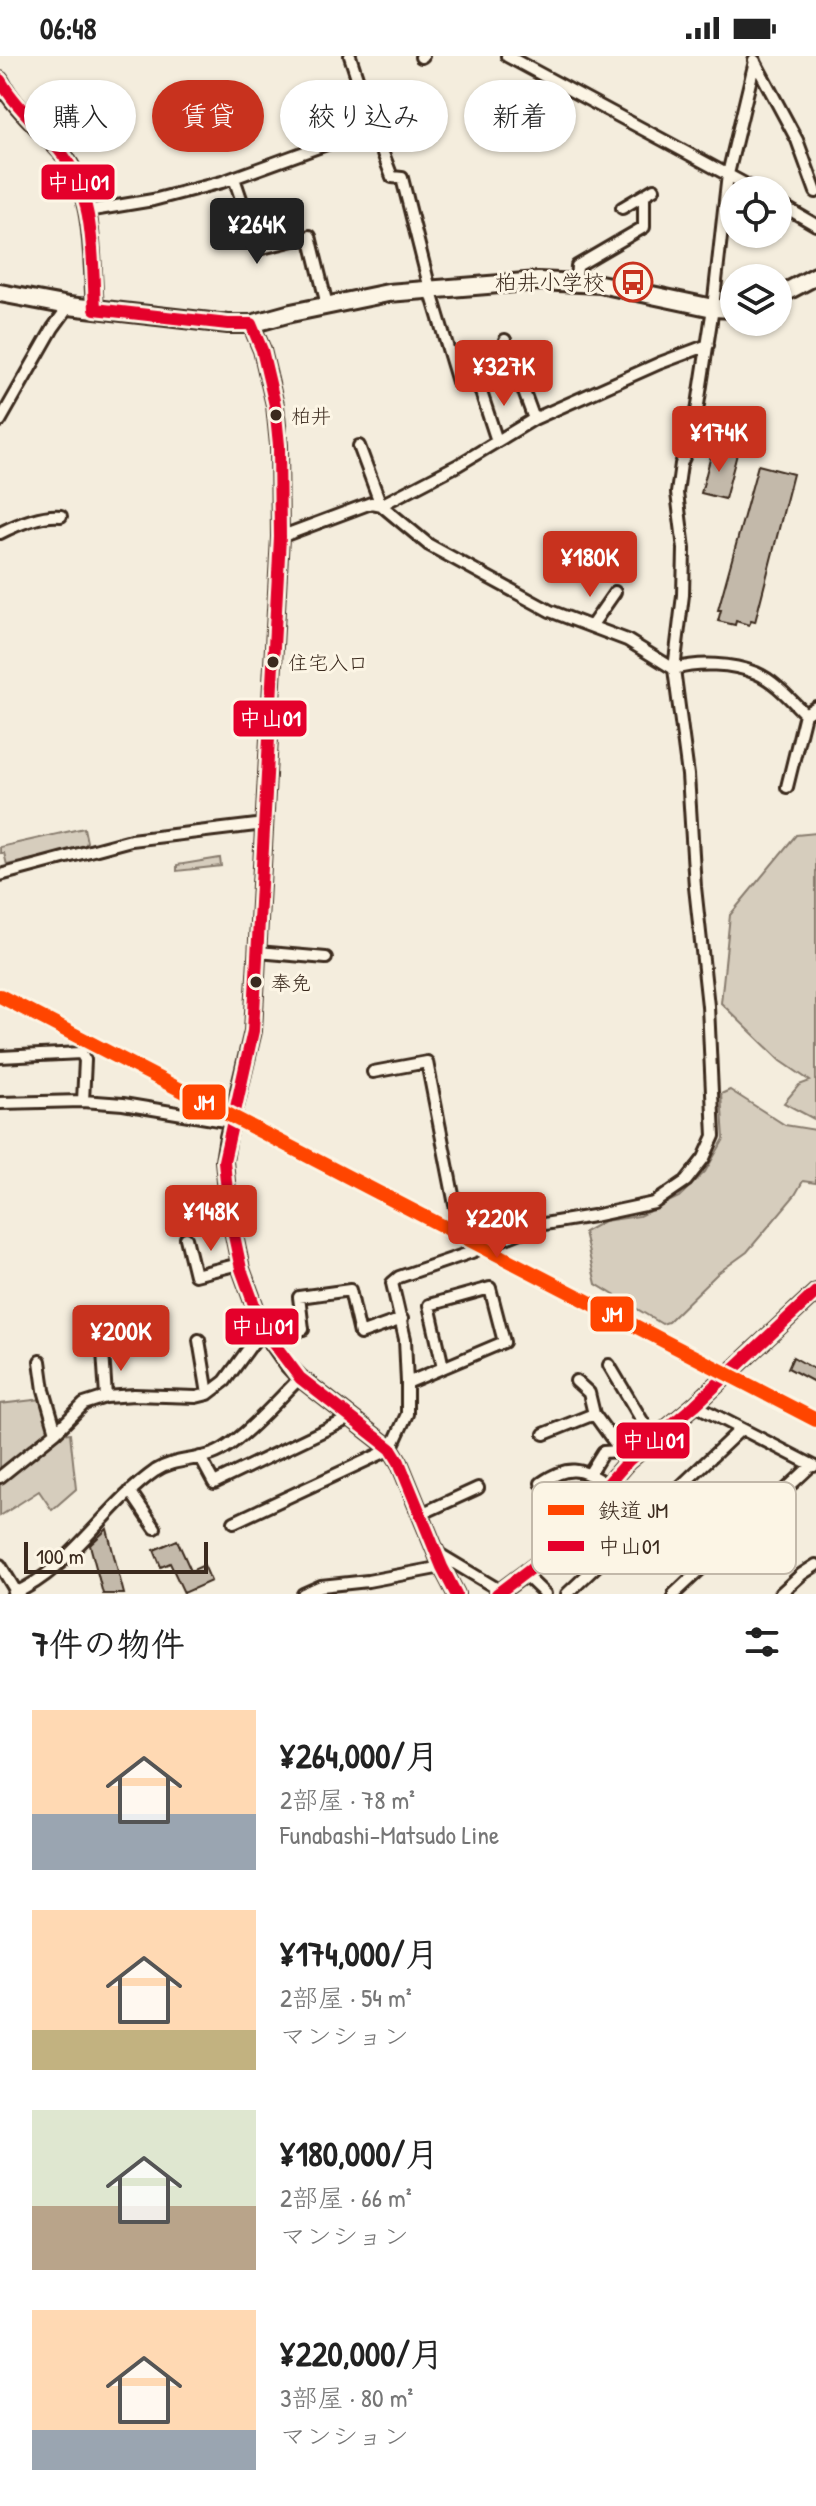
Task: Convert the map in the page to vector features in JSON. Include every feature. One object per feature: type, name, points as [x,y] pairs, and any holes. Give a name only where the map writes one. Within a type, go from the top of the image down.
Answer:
[{"type":"main road","points":[[792,289],[816,276]]},
{"type":"main road","points":[[0,293],[69,306],[228,324],[251,324],[388,293],[538,281],[621,287],[720,308]]},
{"type":"street","points":[[350,56],[358,80]]},
{"type":"street","points":[[507,56],[732,176]]},
{"type":"street","points":[[234,1522],[391,1449],[407,1414],[402,1319],[392,1283],[399,1277],[538,1225],[654,1203],[686,1181],[704,1158],[714,1136],[708,1006],[695,887],[688,775],[674,669],[683,595],[684,549],[677,493],[681,464],[693,437],[713,308],[728,174],[753,59]]},
{"type":"street","points":[[753,59],[797,140],[816,192]]},
{"type":"street","points":[[0,80],[20,108],[63,154],[82,190],[87,211],[95,309]]},
{"type":"street","points":[[87,211],[153,200],[234,178],[305,152]]},
{"type":"street","points":[[382,152],[392,177],[402,178],[458,382]]},
{"type":"street","points":[[234,178],[258,249],[310,236],[327,305]]},
{"type":"street","points":[[576,282],[577,266],[644,227],[649,192],[622,208]]},
{"type":"street","points":[[792,211],[816,225]]},
{"type":"street","points":[[0,421],[53,328],[69,306]]},
{"type":"street","points":[[251,324],[262,350],[275,405],[279,445],[280,537],[253,1031],[224,1161],[229,1211],[239,1264],[267,1335],[300,1378],[391,1449],[456,1594]]},
{"type":"street","points":[[505,340],[534,419]]},
{"type":"street","points":[[381,505],[458,465],[534,419],[708,345]]},
{"type":"street","points":[[479,386],[497,441]]},
{"type":"street","points":[[359,446],[381,505]]},
{"type":"street","points":[[280,537],[371,503],[381,505],[429,545],[550,611],[627,640],[674,669],[688,665],[729,666],[757,673],[805,714]]},
{"type":"street","points":[[0,533],[17,524],[51,515],[61,516]]},
{"type":"street","points":[[592,625],[615,592]]},
{"type":"street","points":[[787,787],[805,714],[816,707]]},
{"type":"street","points":[[0,875],[131,840],[265,824]]},
{"type":"street","points":[[258,952],[326,958]]},
{"type":"street","points":[[0,1057],[81,1053],[85,1060],[83,1101]]},
{"type":"street","points":[[373,1072],[427,1062],[455,1205],[513,1235]]},
{"type":"street","points":[[0,1103],[83,1101],[123,1104],[231,1122]]},
{"type":"street","points":[[186,1238],[195,1275],[239,1264]]},
{"type":"street","points":[[407,1383],[504,1342],[490,1288],[429,1305],[443,1367]]},
{"type":"street","points":[[0,1477],[56,1432],[84,1404],[106,1397],[196,1397],[208,1394],[225,1381],[267,1335],[303,1329],[299,1297],[350,1290],[360,1334],[402,1319]]},
{"type":"street","points":[[609,1482],[624,1456],[653,1439],[695,1405],[816,1292]]},
{"type":"street","points":[[199,1340],[208,1394]]},
{"type":"street","points":[[103,1351],[106,1397]]},
{"type":"street","points":[[40,1361],[44,1390],[56,1432]]},
{"type":"street","points":[[609,1365],[653,1439]]},
{"type":"street","points":[[0,1565],[15,1594],[52,1572],[130,1491],[168,1463],[216,1453],[242,1434],[300,1378]]},
{"type":"street","points":[[576,1381],[589,1393],[594,1414],[624,1456]]},
{"type":"street","points":[[695,1405],[814,1466],[796,1482]]},
{"type":"street","points":[[544,1434],[594,1414]]},
{"type":"street","points":[[200,1457],[214,1483],[352,1417]]},
{"type":"street","points":[[685,1482],[740,1430]]},
{"type":"street","points":[[590,1473],[603,1452],[624,1456]]},
{"type":"street","points":[[542,1482],[555,1473],[568,1470],[590,1473],[603,1482]]},
{"type":"street","points":[[421,1514],[478,1488]]},
{"type":"street","points":[[130,1491],[155,1528]]},
{"type":"street","points":[[436,1552],[499,1592],[532,1568]]},
{"type":"street","points":[[780,1594],[816,1565]]},
{"type":"street","points":[[303,1594],[442,1567]]},
{"type":"street","points":[[524,1574],[545,1594]]},
{"type":"street","points":[[567,1594],[588,1574]]},
{"type":"street","points":[[674,1594],[696,1574]]},
{"type":"shaded area","points":[[84,828],[87,842],[84,848],[7,865],[4,853],[0,853],[0,847]]},
{"type":"shaded area","points":[[816,833],[816,1120],[784,1103],[799,1085],[810,1081],[781,1061],[721,1003],[730,915],[796,835]]},
{"type":"shaded area","points":[[220,858],[221,866],[177,871],[177,865]]},
{"type":"shaded area","points":[[730,1090],[785,1125],[816,1130],[816,1183],[803,1181],[747,1252],[718,1273],[668,1322],[662,1324],[596,1284],[584,1232],[604,1221],[639,1216],[679,1197],[705,1172],[724,1139],[721,1094]]},
{"type":"shaded area","points":[[42,1399],[61,1434],[70,1433],[76,1489],[52,1510],[39,1491],[0,1516],[0,1404]]},
{"type":"building","points":[[713,448],[737,454],[725,499],[701,493]]},
{"type":"building","points":[[758,465],[793,474],[755,622],[751,621],[749,625],[736,621],[735,625],[718,621],[721,610],[718,610]]},
{"type":"building","points":[[793,1357],[816,1370],[816,1383],[788,1368]]},
{"type":"building","points":[[107,1529],[124,1594],[103,1594],[90,1545]]},
{"type":"building","points":[[177,1540],[191,1571],[204,1565],[211,1581],[184,1593],[170,1563],[161,1567],[154,1550]]},
{"type":"rail line","name":"JM","points":[[0,996],[816,1420]]},
{"type":"transit line","name":"中山01","points":[[0,80],[20,108],[59,150],[80,186],[90,226],[95,309]]},
{"type":"transit line","name":"中山01","points":[[95,309],[251,324]]},
{"type":"transit line","name":"中山01","points":[[251,324],[262,350],[275,405],[279,445],[280,537],[253,1031],[224,1161],[229,1211],[241,1269],[263,1329],[300,1378],[391,1449],[456,1594]]},
{"type":"transit line","name":"中山01","points":[[610,1482],[628,1461],[695,1405],[816,1292]]},
{"type":"transit line","name":"中山01","points":[[497,1594],[532,1567]]},
{"type":"place","name":"柏井小学校","points":[[633,282]]},
{"type":"place","name":"柏井","points":[[276,415]]},
{"type":"place","name":"住宅入口","points":[[273,662]]},
{"type":"place","name":"奉免","points":[[256,982]]}]
